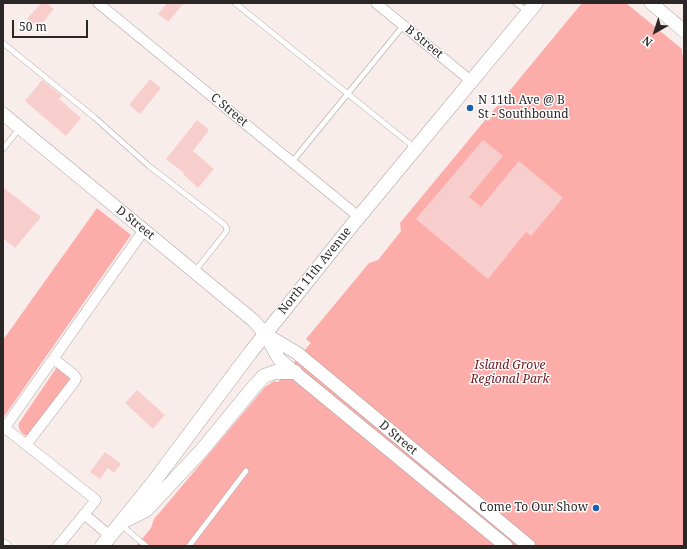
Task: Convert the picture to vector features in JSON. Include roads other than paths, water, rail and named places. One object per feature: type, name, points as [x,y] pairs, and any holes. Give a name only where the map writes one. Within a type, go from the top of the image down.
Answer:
[{"type":"main road","name":"North 11th Avenue","points":[[106,541],[152,484],[265,334],[359,217],[532,8]]},
{"type":"main road","points":[[120,523],[146,510],[202,450],[264,376],[275,372],[295,372]]},
{"type":"street","name":"C Street","points":[[98,3],[359,217]]},
{"type":"street","name":"B Street","points":[[376,3],[471,82]]},
{"type":"street","points":[[651,3],[684,31]]},
{"type":"street","name":"D Street","points":[[3,114],[254,321],[265,334],[279,359],[500,544]]},
{"type":"street","points":[[58,546],[96,500],[4,429],[144,230]]},
{"type":"street","name":"D Street","points":[[265,334],[297,353],[529,546]]},
{"type":"street","points":[[26,445],[76,378],[54,359]]},
{"type":"street","points":[[84,514],[106,541]]},
{"type":"street","points":[[500,544],[509,529]]},
{"type":"lane","points":[[235,3],[416,149]]},
{"type":"lane","points":[[516,3],[532,8]]},
{"type":"lane","points":[[292,162],[403,26]]},
{"type":"lane","points":[[3,44],[94,117],[149,166],[225,225],[227,229],[226,232],[194,271]]},
{"type":"lane","points":[[3,149],[19,128]]},
{"type":"lane","points":[[189,546],[246,471]]},
{"type":"lane","points":[[120,523],[146,546]]},
{"type":"place","name":"N 11th Ave @ B St - Southbound","points":[[470,108]]},
{"type":"place","name":"Come To Our Show","points":[[596,508]]},
{"type":"park label","name":"Island Grove Regional Park","points":[[510,373]]}]
